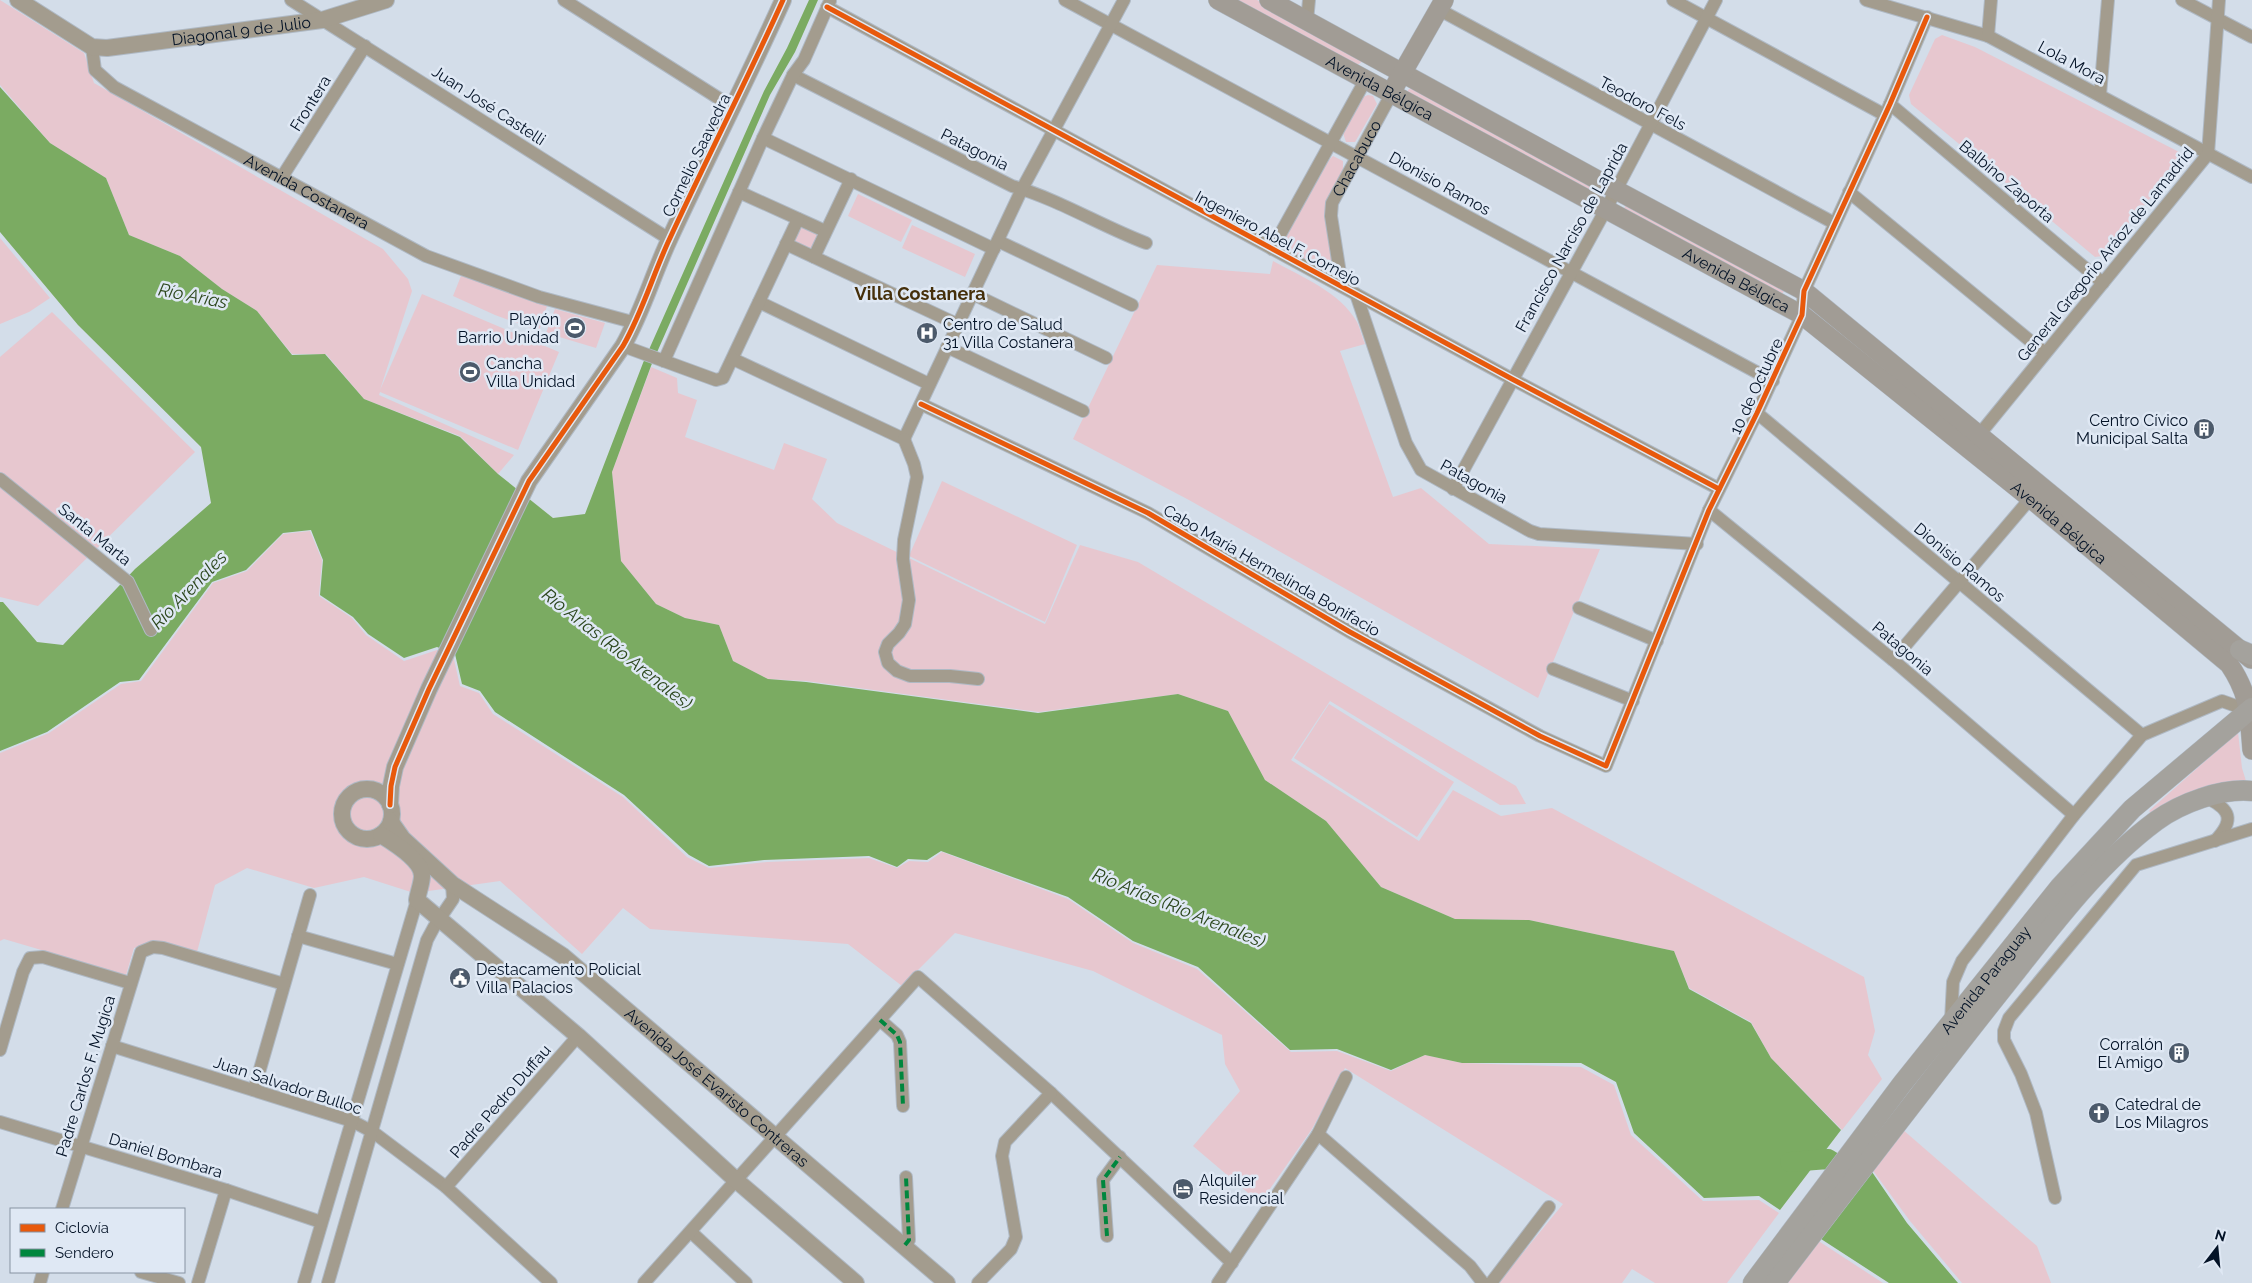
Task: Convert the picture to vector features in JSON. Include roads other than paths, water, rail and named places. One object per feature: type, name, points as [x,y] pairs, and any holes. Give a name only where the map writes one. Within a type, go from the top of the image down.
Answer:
[{"type":"main road","name":"Avenida Bélgica","points":[[1218,0],[1392,92],[1802,315],[1974,442],[2248,655]]},
{"type":"main road","name":"Avenida Bélgica","points":[[1269,0],[1804,291],[1974,442]]},
{"type":"main road","points":[[1392,92],[1441,5]]},
{"type":"main road","name":"Avenida Bélgica","points":[[2036,492],[2229,664],[2239,678],[2251,710],[2252,750]]},
{"type":"main road","name":"Avenida Paraguay","points":[[1775,1283],[1910,1089],[1951,1022],[2059,888],[2132,809],[2251,710]]},
{"type":"main road","name":"Avenida Paraguay","points":[[1753,1283],[1910,1089],[2112,859],[2157,820],[2178,807],[2205,796],[2251,790]]},
{"type":"street","points":[[18,0],[92,47]]},
{"type":"street","name":"Juan José Castelli","points":[[290,0],[669,239]]},
{"type":"street","name":"Diagonal 9 de Julio","points":[[92,47],[107,48],[322,20],[386,0]]},
{"type":"street","points":[[564,0],[734,108]]},
{"type":"street","name":"Cornelio Saavedra","points":[[395,767],[429,690],[529,481],[623,346],[636,323],[669,239],[734,108],[783,0]]},
{"type":"street","name":"Dionisio Ramos","points":[[1065,0],[1773,381]]},
{"type":"street","points":[[904,439],[1022,189],[1055,132],[1124,0]]},
{"type":"street","points":[[1307,21],[1309,0]]},
{"type":"street","name":"Balbino Zaporta","points":[[1673,0],[1887,110],[2103,282]]},
{"type":"street","name":"Francisco Narciso de Laprida","points":[[1453,489],[1651,126],[1716,0]]},
{"type":"street","points":[[1988,36],[1991,0]]},
{"type":"street","points":[[2100,95],[2108,0]]},
{"type":"street","points":[[2182,0],[2252,37]]},
{"type":"street","name":"General Gregorio Aráoz de Lamadrid","points":[[1974,442],[2208,154],[2219,0]]},
{"type":"street","name":"Lola Mora","points":[[1873,1],[1988,36],[2252,177]]},
{"type":"street","points":[[664,361],[763,138],[793,76],[804,60],[829,3]]},
{"type":"street","name":"Ingeniero Abel F. Cornejo","points":[[829,3],[1055,132],[1342,286],[1512,380],[1719,489]]},
{"type":"street","name":"Teodoro Fels","points":[[1441,5],[1651,126],[1834,223]]},
{"type":"street","name":"10 de Octubre","points":[[1606,766],[1634,701],[1709,510],[1773,381],[1802,315],[1804,291],[1887,110],[1926,17]]},
{"type":"street","name":"Frontera","points":[[282,177],[365,46]]},
{"type":"street","name":"Avenida Costanera","points":[[92,47],[95,70],[114,87],[426,256],[539,296],[636,323]]},
{"type":"street","name":"Patagonia","points":[[793,76],[1012,186],[1146,243]]},
{"type":"street","name":"Chacabuco","points":[[1272,249],[1366,79]]},
{"type":"street","name":"Chacabuco","points":[[1342,286],[1331,216],[1332,203],[1392,92]]},
{"type":"street","points":[[763,138],[1132,305]]},
{"type":"street","points":[[814,257],[851,179]]},
{"type":"street","points":[[740,192],[825,231]]},
{"type":"street","points":[[1849,192],[2045,354]]},
{"type":"street","points":[[623,346],[716,380],[723,378],[798,219]]},
{"type":"street","points":[[786,244],[959,325]]},
{"type":"street","points":[[973,294],[1106,358]]},
{"type":"street","name":"Patagonia","points":[[1356,294],[1413,458],[1421,470],[1539,534],[1697,544]]},
{"type":"street","points":[[759,302],[929,384]]},
{"type":"street","points":[[947,347],[1083,411]]},
{"type":"street","points":[[733,359],[904,439],[917,477],[904,540],[903,559],[909,600],[905,624],[888,644],[885,652],[888,663],[897,671],[910,676],[950,676],[978,679]]},
{"type":"street","name":"Cabo María Hermelinda Bonifacio","points":[[920,404],[1148,512],[1350,632],[1540,736],[1606,766]]},
{"type":"street","name":"Dionisio Ramos","points":[[1757,413],[2142,735]]},
{"type":"street","name":"Santa Marta","points":[[0,479],[128,582],[151,630]]},
{"type":"street","points":[[1893,660],[2036,492]]},
{"type":"street","name":"Patagonia","points":[[1709,510],[1893,660],[2074,815]]},
{"type":"street","points":[[1579,608],[1657,641]]},
{"type":"street","points":[[1553,669],[1634,701]]},
{"type":"street","points":[[1951,1022],[1953,982],[1962,961],[2074,815],[2142,735],[2222,701],[2251,710]]},
{"type":"street","points":[[395,767],[390,805],[391,822],[381,835],[374,839],[359,839],[347,830],[343,823],[341,816],[345,802],[355,792],[380,781],[395,767]]},
{"type":"street","points":[[363,789],[379,792],[390,805]]},
{"type":"street","points":[[2205,796],[2217,802],[2224,809],[2228,819],[2226,829],[2215,841]]},
{"type":"street","name":"Avenida José Evaristo Contreras","points":[[391,822],[403,839],[452,884],[563,956],[948,1283]]},
{"type":"street","points":[[2055,1198],[2036,1114],[2021,1074],[2004,1040],[2004,1031],[2010,1018],[2136,865],[2252,829]]},
{"type":"street","points":[[304,1283],[417,900],[422,876],[418,864],[398,846],[381,835]]},
{"type":"street","points":[[328,1283],[427,940],[453,899],[452,884]]},
{"type":"street","points":[[254,1090],[310,895]]},
{"type":"street","points":[[417,900],[578,1036],[737,1181],[856,1283]]},
{"type":"street","points":[[298,936],[397,964]]},
{"type":"street","name":"Padre Carlos F. Mugica","points":[[62,1208],[141,952],[153,947],[163,948],[284,984]]},
{"type":"street","points":[[0,1050],[23,972],[30,958],[43,957],[130,983]]},
{"type":"street","points":[[644,1283],[918,977],[1051,1093],[1232,1262]]},
{"type":"street","points":[[880,1020],[897,1035],[900,1042],[903,1106]]},
{"type":"street","name":"Padre Pedro Duffau","points":[[446,1187],[578,1036]]},
{"type":"street","name":"Juan Salvador Bulloc","points":[[112,1046],[352,1121],[372,1132],[446,1187],[551,1283]]},
{"type":"street","points":[[1218,1283],[1318,1134],[1346,1077]]},
{"type":"street","points":[[978,1283],[1011,1249],[1016,1237],[1002,1156],[1006,1142],[1051,1093]]},
{"type":"street","name":"Daniel Bombara","points":[[0,1122],[226,1190],[321,1222]]},
{"type":"street","points":[[1318,1134],[1470,1266],[1483,1283]]},
{"type":"street","points":[[1107,1236],[1103,1180],[1120,1157]]},
{"type":"street","points":[[905,1245],[909,1240],[906,1177]]},
{"type":"street","points":[[198,1283],[226,1190]]},
{"type":"street","points":[[1491,1283],[1548,1207]]},
{"type":"street","points":[[690,1232],[746,1283]]},
{"type":"street","points":[[144,1273],[179,1283]]},
{"type":"water","points":[[809,0],[818,0],[795,52],[770,95],[651,366],[612,472],[621,561],[656,604],[685,618],[719,625],[733,661],[768,679],[806,682],[1038,713],[1178,694],[1228,711],[1265,780],[1326,821],[1381,887],[1455,919],[1529,920],[1674,951],[1689,989],[1751,1023],[1771,1058],[1841,1130],[1780,1210],[1759,1196],[1704,1198],[1634,1133],[1616,1082],[1581,1063],[1462,1063],[1425,1055],[1391,1070],[1337,1049],[1290,1050],[1198,967],[1133,941],[1068,897],[941,851],[927,860],[908,859],[897,867],[869,856],[764,860],[709,866],[689,855],[624,795],[495,712],[480,691],[462,684],[455,654],[437,647],[404,658],[368,634],[353,617],[320,595],[323,560],[311,530],[283,533],[246,570],[212,582],[139,680],[120,682],[47,732],[0,751],[0,602],[3,602],[37,642],[63,645],[135,569],[211,503],[201,447],[78,325],[0,232],[0,87],[50,143],[106,178],[129,235],[180,256],[222,289],[257,311],[292,355],[325,354],[364,399],[460,437],[498,474],[553,518],[585,514],[643,363],[764,91],[787,48]]},
{"type":"water","points":[[1870,1169],[1907,1223],[1958,1283],[1889,1283],[1818,1237]]},
{"type":"waterway","name":"Río Arias (Río Arenales)","points":[[1790,1162],[1828,1159],[1854,1175]]},
{"type":"place","name":"Playón Barrio Unidad","points":[[575,328]]},
{"type":"place","name":"Centro de Salud 31 Villa Costanera","points":[[927,333]]},
{"type":"place","name":"Cancha Villa Unidad","points":[[470,372]]},
{"type":"place","name":"Centro Cívico Municipal Salta","points":[[2204,429]]},
{"type":"place","name":"Destacamento Policial Villa Palacios","points":[[460,978]]},
{"type":"place","name":"Corralón El Amigo","points":[[2179,1053]]},
{"type":"place","name":"Catedral de Los Milagros","points":[[2099,1113]]},
{"type":"place","name":"Alquiler Residencial","points":[[1183,1189]]},
{"type":"district","name":"Villa Costanera","points":[[920,294]]},
{"type":"water label","name":"Río Arias","points":[[193,296]]},
{"type":"water label","name":"Río Arenales","points":[[189,590]]}]
